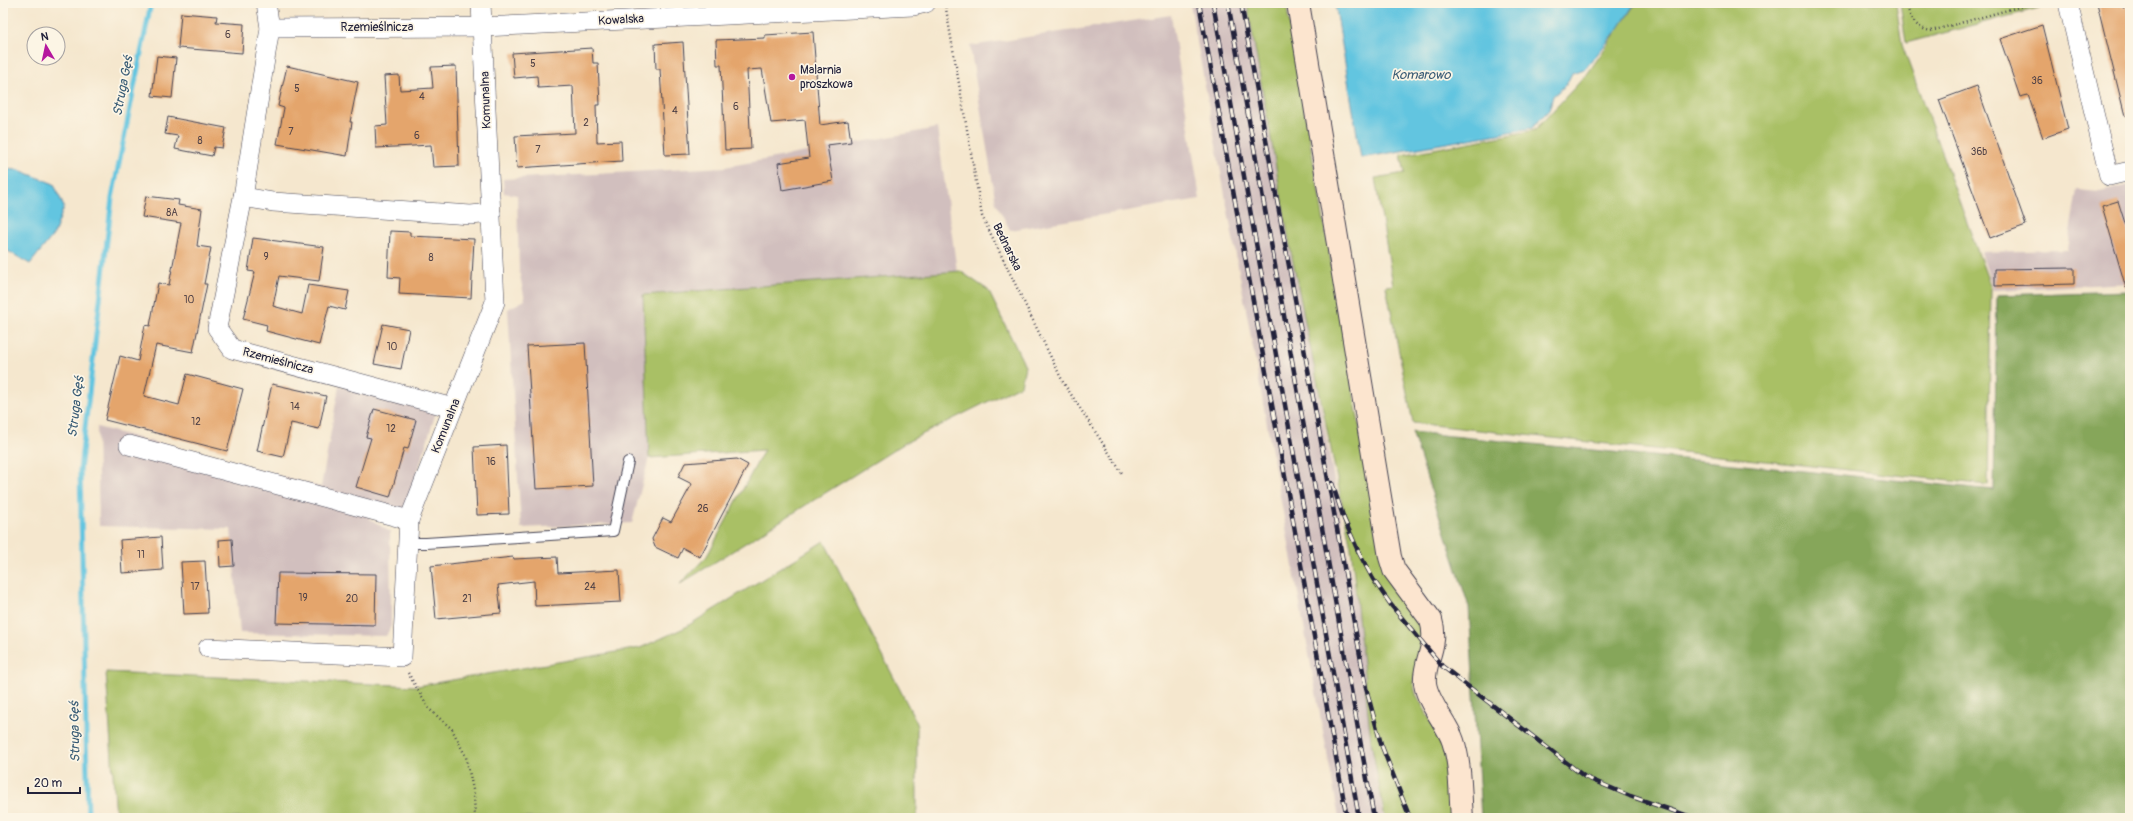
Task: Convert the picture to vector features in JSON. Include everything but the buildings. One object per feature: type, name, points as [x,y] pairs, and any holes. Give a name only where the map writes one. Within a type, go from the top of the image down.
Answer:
[{"type":"street","name":"Rzemieślnicza","points":[[266,3],[270,28],[243,198],[217,328],[232,349],[453,408]]},
{"type":"street","name":"Komunalna","points":[[402,657],[409,520],[496,302],[481,3]]},
{"type":"street","name":"Kowalska","points":[[483,27],[913,6],[926,3]]},
{"type":"street","points":[[1298,3],[1390,557],[1394,570],[1431,620],[1434,630],[1434,643],[1425,685],[1453,740],[1456,754],[1462,818]]},
{"type":"street","points":[[2068,3],[2109,176],[2130,171]]},
{"type":"street","name":"Rzemieślnicza","points":[[270,28],[483,27]]},
{"type":"street","points":[[243,198],[273,202],[471,215],[491,212]]},
{"type":"street","points":[[129,446],[409,520]]},
{"type":"street","points":[[208,648],[402,657]]},
{"type":"lane","points":[[407,543],[612,531],[628,462]]},
{"type":"path","name":"Bednarska","points":[[945,3],[982,216],[1063,382],[1122,473]]},
{"type":"path","points":[[1907,3],[1912,20],[1920,28],[1931,31],[2033,3]]},
{"type":"path","points":[[402,657],[411,678],[429,709],[452,729],[466,757],[474,794],[475,818]]},
{"type":"shaded area","points":[[1190,3],[1248,3],[1366,657],[1390,749],[1373,756],[1384,818],[1339,818]]},
{"type":"shaded area","points":[[1171,15],[1200,199],[1010,230],[996,203],[970,46]]},
{"type":"shaded area","points":[[937,128],[957,271],[643,295],[649,458],[632,523],[521,528],[508,309],[525,300],[519,271],[517,195],[504,193],[503,179],[725,167]]},
{"type":"shaded area","points":[[2130,185],[2130,283],[1993,290],[1981,252],[2067,250],[2077,190],[2100,192]]},
{"type":"shaded area","points":[[339,386],[436,412],[406,510],[369,518],[390,532],[391,626],[386,636],[240,633],[231,529],[99,526],[97,427],[321,487]]},
{"type":"green space","points":[[1247,3],[1286,3],[1384,568],[1426,632],[1413,683],[1416,694],[1443,743],[1453,818],[1385,818],[1371,741],[1351,548],[1291,252]]},
{"type":"green space","points":[[1636,3],[1896,3],[1902,45],[1991,288],[1988,485],[1413,423],[1386,286],[1393,285],[1375,178],[1405,173],[1401,155],[1535,130],[1588,73]]},
{"type":"green space","points":[[1900,3],[2054,3],[2054,4],[1906,43]]},
{"type":"green space","points":[[960,271],[988,290],[1025,366],[1021,385],[905,443],[680,584],[707,556],[764,450],[649,458],[643,295]]},
{"type":"green space","points":[[2130,291],[2130,818],[1481,818],[1469,607],[1412,432],[1994,490],[1997,295]]},
{"type":"green space","points":[[824,541],[917,723],[917,818],[116,818],[106,672],[417,686],[640,648],[684,628]]},
{"type":"water","name":"Komarowo","points":[[1335,3],[1635,3],[1619,28],[1585,69],[1572,73],[1566,85],[1553,96],[1549,110],[1532,128],[1361,158]]},
{"type":"water","points":[[3,169],[19,170],[54,184],[64,207],[54,234],[30,264],[3,248]]},
{"type":"waterway","name":"Struga Gęś","points":[[88,818],[80,470],[112,198],[151,3]]},
{"type":"railway","points":[[1199,3],[1347,818]]},
{"type":"railway","points":[[1213,3],[1359,818]]},
{"type":"railway","points":[[1228,3],[1374,818]]},
{"type":"railway","points":[[1241,3],[1366,688],[1381,744],[1410,818]]},
{"type":"railway","points":[[1332,483],[1344,519],[1359,553],[1373,579],[1391,605],[1442,666],[1585,777],[1630,796],[1694,818]]},
{"type":"place","name":"Malarnia proszkowa","points":[[792,77]]}]
